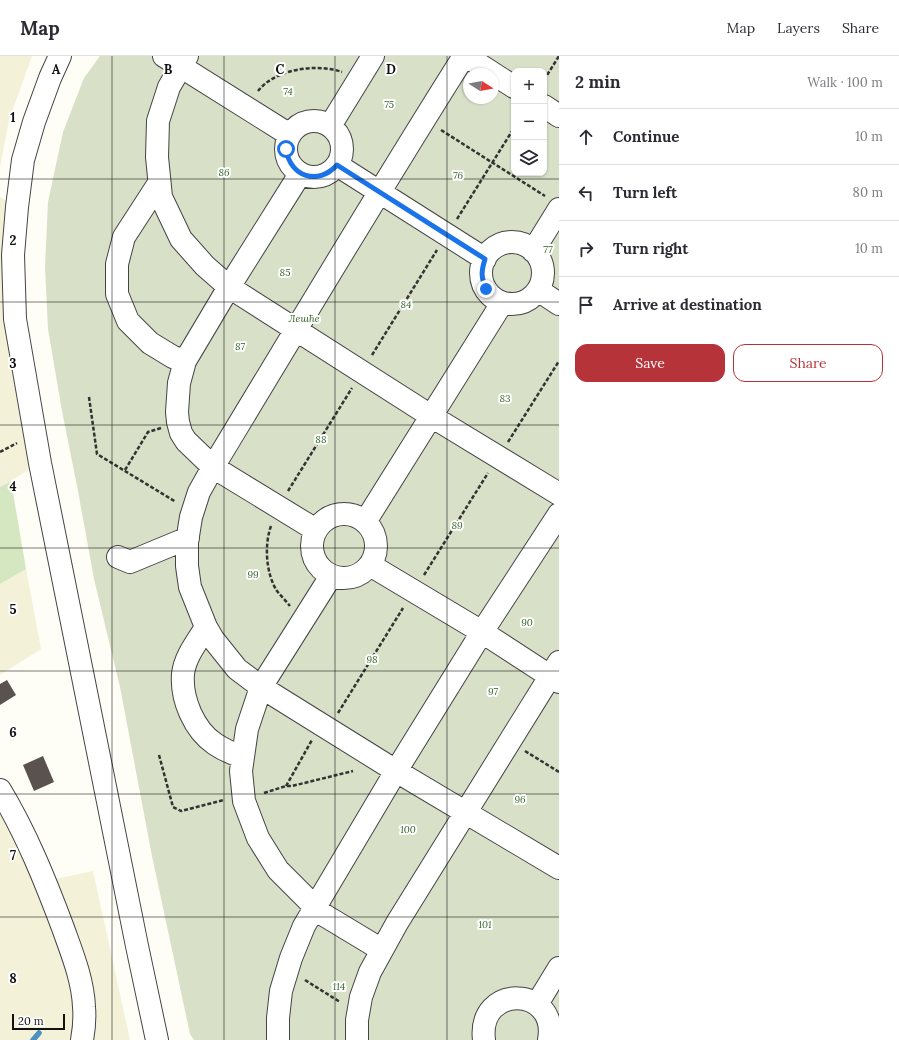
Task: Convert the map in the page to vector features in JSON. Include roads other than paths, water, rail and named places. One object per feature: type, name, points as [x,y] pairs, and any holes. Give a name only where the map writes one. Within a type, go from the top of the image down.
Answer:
[{"type":"street","points":[[60,56],[50,78],[34,122],[23,160],[13,255],[15,319],[42,471],[157,1040]]},
{"type":"street","points":[[330,126],[373,56]]},
{"type":"street","points":[[511,85],[465,56],[426,120],[379,192],[212,467],[199,492],[191,517],[188,538],[187,566],[190,587],[206,627],[213,639],[237,669],[261,686],[396,771],[559,868]]},
{"type":"street","points":[[290,135],[245,107],[177,59],[158,121],[156,158],[161,197],[182,239],[205,266],[229,286],[431,416],[559,494]]},
{"type":"street","points":[[547,108],[559,116]]},
{"type":"street","points":[[318,122],[330,126],[338,136],[342,147],[341,156],[337,165],[326,175],[309,177],[300,174],[293,168],[287,157],[286,149],[290,135],[298,127],[305,123],[318,122]]},
{"type":"street","points":[[337,165],[485,259]]},
{"type":"street","points":[[300,174],[229,286],[185,361],[179,383],[177,412],[178,422],[186,441],[212,467],[316,530]]},
{"type":"street","points":[[160,182],[124,237],[117,264],[117,294],[128,322],[150,343],[173,357],[185,361]]},
{"type":"street","points":[[533,251],[552,203]]},
{"type":"street","points":[[507,243],[516,243],[525,246],[533,251],[542,265],[542,278],[538,290],[533,297],[526,301],[510,304],[502,303],[493,297],[486,289],[482,280],[482,269],[485,259],[491,251],[498,246],[507,243]]},
{"type":"street","points":[[538,290],[559,304]]},
{"type":"street","points":[[365,522],[502,303]]},
{"type":"street","points":[[338,514],[348,514],[365,522],[371,529],[375,543],[374,557],[370,565],[356,576],[344,578],[331,576],[322,570],[316,562],[312,551],[312,540],[316,530],[326,520],[338,514]]},
{"type":"street","points":[[278,1040],[278,1018],[281,991],[291,958],[304,926],[396,771],[482,632],[559,514]]},
{"type":"street","points":[[118,557],[130,562],[188,538]]},
{"type":"street","points":[[357,1040],[357,1020],[361,997],[370,972],[465,812],[510,741],[556,673],[482,632],[370,565]]},
{"type":"street","points":[[331,576],[261,686],[247,729],[241,771],[254,794],[244,801],[258,838],[278,870],[314,908],[382,950]]},
{"type":"street","points":[[206,627],[188,656],[183,673],[184,693],[190,712],[200,730],[214,743],[229,752],[243,757]]},
{"type":"street","points":[[0,790],[27,841],[46,882],[71,949],[81,985],[84,1006],[85,1024],[82,1040]]},
{"type":"street","points":[[537,1004],[559,968]]},
{"type":"street","points":[[484,1040],[483,1030],[485,1020],[490,1011],[498,1003],[507,999],[517,998],[528,999],[537,1004],[544,1011],[549,1020],[551,1029],[549,1040]]},
{"type":"waterway","points":[[33,1040],[39,1033]]},
{"type":"park label","name":"74","points":[[288,91]]},
{"type":"park label","name":"75","points":[[389,104]]},
{"type":"park label","name":"86","points":[[224,172]]},
{"type":"park label","name":"76","points":[[458,175]]},
{"type":"park label","name":"77","points":[[548,249]]},
{"type":"park label","name":"85","points":[[285,272]]},
{"type":"park label","name":"84","points":[[406,304]]},
{"type":"park label","name":"Лешће","points":[[304,318]]},
{"type":"park label","name":"87","points":[[240,346]]},
{"type":"park label","name":"83","points":[[505,398]]},
{"type":"park label","name":"88","points":[[321,439]]},
{"type":"park label","name":"89","points":[[457,525]]},
{"type":"park label","name":"99","points":[[253,574]]},
{"type":"park label","name":"90","points":[[527,622]]},
{"type":"park label","name":"98","points":[[372,659]]},
{"type":"park label","name":"97","points":[[493,691]]},
{"type":"park label","name":"96","points":[[520,799]]},
{"type":"park label","name":"100","points":[[408,829]]},
{"type":"park label","name":"101","points":[[485,924]]},
{"type":"park label","name":"114","points":[[339,986]]}]
